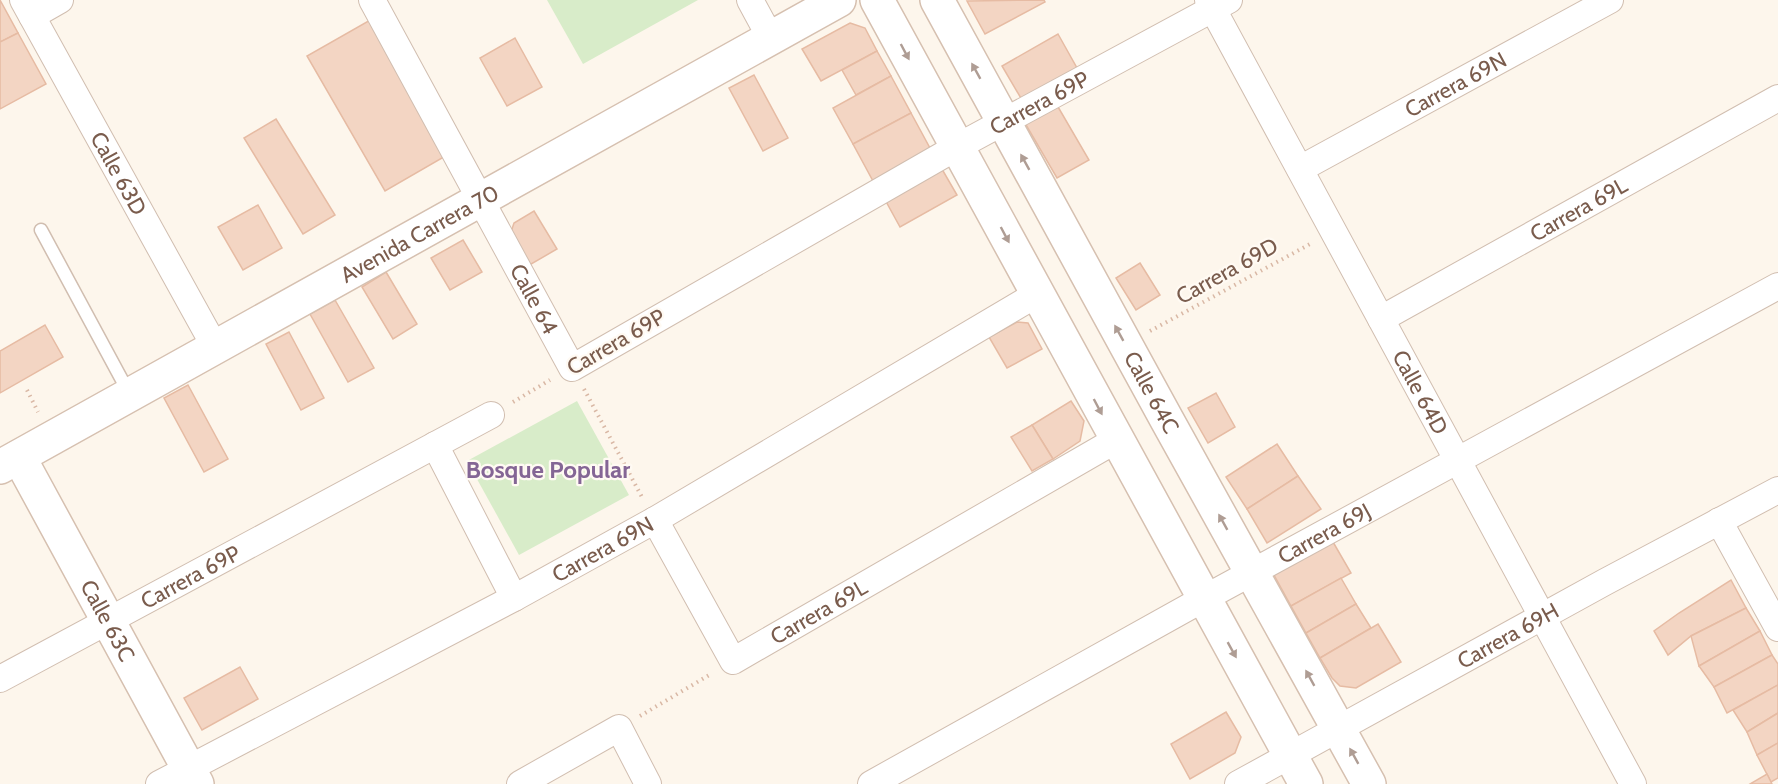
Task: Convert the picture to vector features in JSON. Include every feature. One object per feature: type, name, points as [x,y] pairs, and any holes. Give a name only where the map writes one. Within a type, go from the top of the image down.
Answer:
[{"type":"street","points":[[28,8],[60,0]]},
{"type":"street","name":"Calle 64","points":[[372,0],[572,368]]},
{"type":"street","points":[[750,0],[770,37]]},
{"type":"street","name":"Avenida Carrera 70","points":[[9,462],[839,0]]},
{"type":"street","points":[[878,0],[1116,440],[1306,784]]},
{"type":"street","name":"Calle 64C","points":[[937,0],[1369,784]]},
{"type":"street","name":"Carrera 69N","points":[[1300,169],[1610,0]]},
{"type":"street","name":"Carrera 69P","points":[[572,368],[957,147],[1217,3]]},
{"type":"street","name":"Calle 64D","points":[[1217,3],[1333,231],[1633,784]]},
{"type":"street","name":"Calle 63D","points":[[28,8],[215,347]]},
{"type":"street","name":"Carrera 69L","points":[[1381,320],[1778,98]]},
{"type":"street","name":"Carrera 69J","points":[[871,784],[1203,599],[1778,286]]},
{"type":"street","name":"Carrera 69N","points":[[159,784],[193,776],[655,520],[1037,294]]},
{"type":"street","name":"Carrera 69P","points":[[0,679],[491,415]]},
{"type":"street","name":"Carrera 69L","points":[[733,661],[1116,440]]},
{"type":"street","points":[[435,445],[514,598]]},
{"type":"street","name":"Calle 63C","points":[[9,462],[108,621],[193,776]]},
{"type":"street","name":"Carrera 69H","points":[[1238,784],[1778,490]]},
{"type":"street","points":[[655,520],[733,661]]},
{"type":"street","points":[[1719,521],[1778,628]]},
{"type":"street","points":[[520,784],[619,728],[648,784]]},
{"type":"lane","points":[[41,230],[130,394]]},
{"type":"path","name":"Carrera 69D","points":[[1147,333],[1333,231]]},
{"type":"path","name":"Carrera 69P","points":[[491,415],[572,368]]},
{"type":"path","points":[[572,368],[655,520]]},
{"type":"path","points":[[619,728],[733,661]]},
{"type":"green space","points":[[547,0],[698,0],[583,64]]},
{"type":"green space","points":[[577,401],[629,495],[519,555],[467,461]]},
{"type":"building","points":[[0,0],[18,33],[0,42]]},
{"type":"building","points":[[1044,0],[1045,2],[985,34],[967,1]]},
{"type":"building","points":[[372,19],[449,154],[385,191],[307,56]]},
{"type":"building","points":[[850,23],[865,28],[877,51],[821,81],[802,49]]},
{"type":"building","points":[[18,33],[46,84],[0,109],[0,42]]},
{"type":"building","points":[[1058,34],[1077,68],[1022,100],[1002,66]]},
{"type":"building","points":[[515,38],[542,87],[507,106],[480,58]]},
{"type":"building","points":[[877,51],[891,76],[856,95],[842,70]]},
{"type":"building","points":[[754,75],[788,138],[763,151],[729,88]]},
{"type":"building","points":[[891,76],[911,113],[853,144],[833,108]]},
{"type":"building","points":[[1054,100],[1089,160],[1057,178],[1022,118]]},
{"type":"building","points":[[911,113],[931,150],[873,181],[853,144]]},
{"type":"building","points":[[276,119],[335,215],[303,234],[244,138]]},
{"type":"building","points":[[939,164],[957,195],[900,227],[883,196]]},
{"type":"building","points":[[258,205],[282,248],[243,270],[218,227]]},
{"type":"building","points":[[534,211],[557,249],[526,267],[509,238],[514,223]]},
{"type":"building","points":[[463,240],[482,272],[450,290],[431,258]]},
{"type":"building","points":[[1140,263],[1160,295],[1136,310],[1116,278]]},
{"type":"building","points":[[386,272],[417,324],[393,339],[362,287]]},
{"type":"building","points":[[335,300],[374,368],[348,382],[310,314]]},
{"type":"building","points":[[1017,322],[1028,323],[1042,349],[1007,368],[989,337]]},
{"type":"building","points":[[45,325],[63,357],[0,393],[0,351]]},
{"type":"building","points":[[289,332],[324,398],[301,410],[266,344]]},
{"type":"building","points":[[188,385],[228,459],[204,472],[164,398]]},
{"type":"building","points":[[1216,393],[1235,427],[1208,443],[1188,408]]},
{"type":"building","points":[[1071,401],[1084,421],[1080,441],[1053,459],[1032,425]]},
{"type":"building","points":[[1032,425],[1053,459],[1032,471],[1011,437]]},
{"type":"building","points":[[1277,444],[1298,476],[1247,509],[1226,477]]},
{"type":"building","points":[[1298,476],[1321,509],[1267,543],[1247,509]]},
{"type":"building","points":[[1333,542],[1351,573],[1291,606],[1274,575]]},
{"type":"building","points":[[1341,578],[1356,604],[1306,633],[1291,606]]},
{"type":"building","points":[[1731,580],[1746,608],[1691,636],[1668,655],[1654,631]]},
{"type":"building","points":[[1356,604],[1371,628],[1320,658],[1306,633]]},
{"type":"building","points":[[1746,608],[1760,631],[1699,666],[1691,636]]},
{"type":"building","points":[[1378,624],[1401,662],[1356,688],[1340,686],[1332,678],[1320,658]]},
{"type":"building","points":[[1760,631],[1772,655],[1714,687],[1699,666]]},
{"type":"building","points":[[1772,655],[1778,664],[1778,685],[1727,713],[1714,687]]},
{"type":"building","points":[[240,667],[258,699],[202,730],[184,698]]},
{"type":"building","points":[[1778,685],[1778,713],[1747,732],[1733,710]]},
{"type":"building","points":[[1226,712],[1241,737],[1235,753],[1190,779],[1171,744]]},
{"type":"building","points":[[1778,713],[1778,743],[1757,755],[1747,732]]},
{"type":"building","points":[[1778,743],[1778,778],[1771,782],[1757,755]]},
{"type":"building","points":[[1767,774],[1772,784],[1750,784]]},
{"type":"district","name":"Bosque Popular","points":[[548,469]]}]
